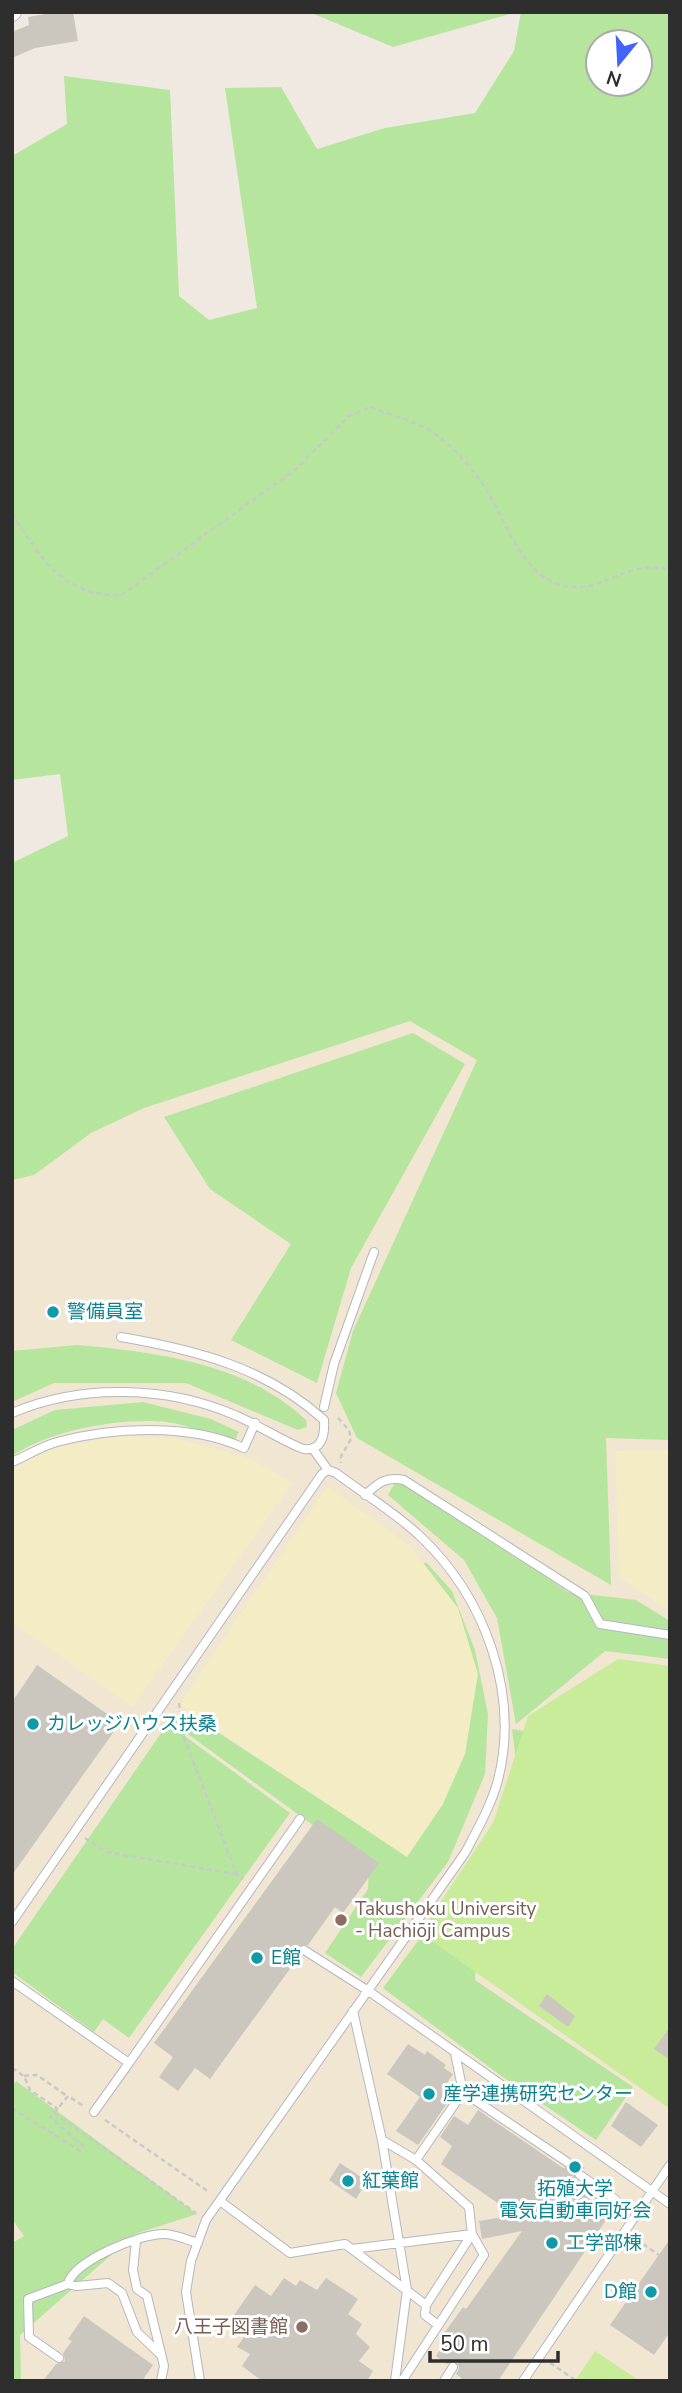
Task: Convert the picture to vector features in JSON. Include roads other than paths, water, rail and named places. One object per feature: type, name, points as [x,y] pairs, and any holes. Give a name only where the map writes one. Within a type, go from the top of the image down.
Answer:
[{"type":"lane","points":[[324,1407],[334,1363],[374,1252]]},
{"type":"lane","points":[[12,1413],[82,1395],[144,1393],[187,1399],[255,1423],[300,1449],[313,1449],[321,1443],[325,1433],[324,1420],[298,1398],[266,1379],[207,1354],[121,1336]]},
{"type":"lane","points":[[12,1462],[54,1442],[117,1430],[175,1431],[244,1448],[255,1423]]},
{"type":"lane","points":[[200,2381],[186,2292],[191,2261],[206,2220],[353,2011],[370,1992],[465,1853],[486,1813],[498,1780],[503,1720],[502,1695],[489,1638],[476,1608],[460,1582],[419,1536],[328,1470],[313,1449]]},
{"type":"lane","points":[[12,1923],[328,1470]]},
{"type":"lane","points":[[365,1495],[382,1480],[404,1480],[585,1596],[600,1624],[670,1635]]},
{"type":"lane","points":[[94,2112],[300,1819]]},
{"type":"lane","points":[[304,1950],[370,1992],[670,2204]]},
{"type":"lane","points":[[12,1981],[129,2063]]},
{"type":"lane","points":[[353,2011],[382,2140],[407,2290],[395,2381]]},
{"type":"lane","points":[[455,2053],[463,2092],[566,2162]]},
{"type":"lane","points":[[416,2160],[463,2092]]},
{"type":"lane","points":[[382,2140],[416,2160],[469,2207],[472,2234],[484,2255],[402,2381]]},
{"type":"lane","points":[[523,2381],[670,2165]]},
{"type":"lane","points":[[580,2175],[615,2199]]},
{"type":"lane","points":[[220,2201],[290,2253],[345,2244],[426,2305]]},
{"type":"lane","points":[[68,2284],[70,2275],[88,2260],[136,2241],[165,2234],[198,2243]]},
{"type":"lane","points":[[352,2249],[472,2234]]},
{"type":"lane","points":[[438,2325],[425,2315],[426,2305],[472,2234]]},
{"type":"lane","points":[[136,2241],[133,2270],[137,2290]]},
{"type":"lane","points":[[59,2358],[29,2337],[26,2313],[28,2299],[68,2284],[77,2286],[108,2283],[122,2293],[137,2332],[161,2355]]},
{"type":"lane","points":[[122,2293],[137,2290],[147,2296],[163,2367],[161,2381]]},
{"type":"lane","points":[[444,2381],[453,2367]]},
{"type":"place","name":"警備員室","points":[[53,1312]]},
{"type":"place","name":"カレッジハウス扶桑","points":[[33,1724]]},
{"type":"place","name":"Takushoku University - Hachiōji Campus","points":[[341,1920]]},
{"type":"place","name":"E館","points":[[257,1958]]},
{"type":"place","name":"産学連携研究センター","points":[[429,2094]]},
{"type":"place","name":"拓殖大学 電気自動車同好会","points":[[575,2167]]},
{"type":"place","name":"紅葉館","points":[[348,2181]]},
{"type":"place","name":"工学部棟","points":[[552,2243]]},
{"type":"place","name":"D館","points":[[651,2292]]},
{"type":"place","name":"八王子図書館","points":[[302,2327]]}]
